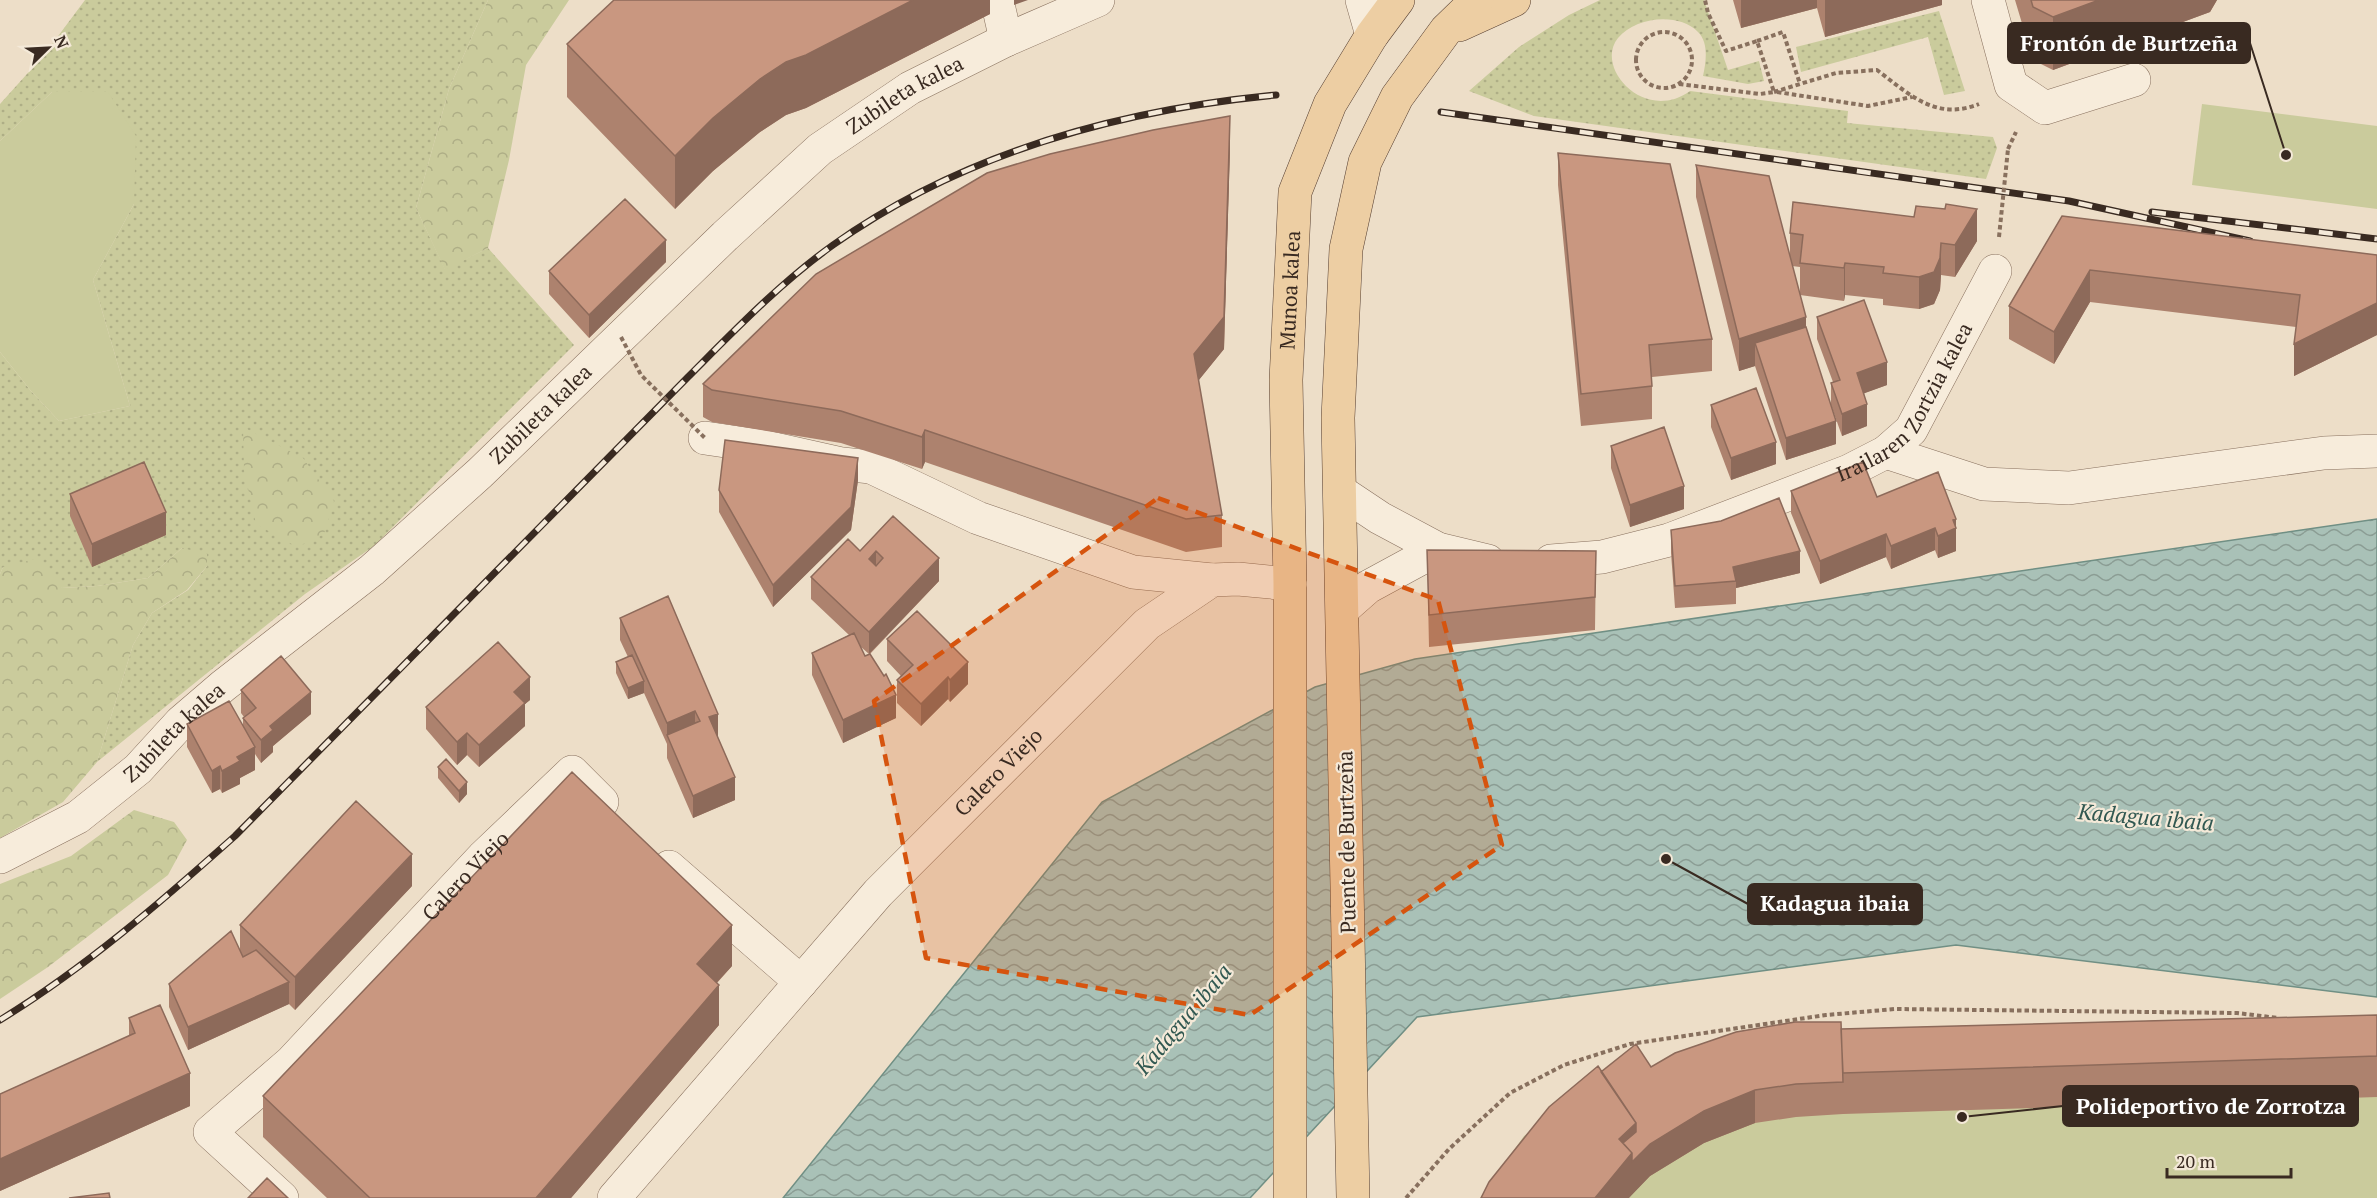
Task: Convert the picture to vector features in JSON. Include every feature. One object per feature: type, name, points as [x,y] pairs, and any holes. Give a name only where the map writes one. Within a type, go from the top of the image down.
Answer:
[{"type":"main road","name":"Munoa kalea","points":[[1290,597],[1286,380],[1294,192],[1330,104],[1372,36],[1398,0]]},
{"type":"main road","points":[[1341,492],[1338,418],[1346,249],[1365,162],[1397,97],[1446,30],[1477,0]]},
{"type":"main road","points":[[1446,30],[1514,0]]},
{"type":"main road","name":"Puente de Burtzeña","points":[[1341,492],[1353,1195]]},
{"type":"main road","points":[[1290,597],[1290,1198]]},
{"type":"street","points":[[997,0],[1006,40]]},
{"type":"street","name":"Zubileta kalea","points":[[0,857],[78,817],[138,769],[181,722],[223,686],[372,570],[480,473],[725,236],[820,149],[910,88],[1006,40],[1098,0]]},
{"type":"street","points":[[1362,0],[1372,36]]},
{"type":"street","points":[[1988,0],[2011,85],[2045,108],[2134,80]]},
{"type":"street","name":"Irailaren Zortzia kalea","points":[[1341,492],[1380,518],[1438,549],[1503,565],[1602,557],[1668,540],[1850,471],[1886,452],[1911,430],[1995,271]]},
{"type":"street","points":[[705,438],[871,467],[978,518],[1133,572],[1212,580],[1238,579],[1290,597]]},
{"type":"street","points":[[1886,452],[1984,484],[2069,488],[2324,453],[2377,452]]},
{"type":"street","points":[[1343,609],[1368,587],[1438,549]]},
{"type":"street","name":"Calero Viejo","points":[[614,1198],[878,893],[1147,624],[1212,580]]},
{"type":"street","name":"Calero Viejo","points":[[282,1198],[210,1132],[291,1062],[483,857],[572,772],[623,822]]},
{"type":"street","points":[[648,847],[801,982]]},
{"type":"path","points":[[1705,0],[1708,13],[1726,51],[1783,33],[1800,84]]},
{"type":"path","points":[[1679,84],[1690,70],[1691,51],[1681,36],[1663,31],[1654,32],[1640,44],[1636,53],[1638,72],[1651,85],[1660,88],[1679,84],[1760,94],[1774,92],[1836,73],[1877,70],[1912,97],[1942,110],[1960,110],[1978,105]]},
{"type":"path","points":[[1757,41],[1774,92]]},
{"type":"path","points":[[1774,92],[1868,106],[1912,97]]},
{"type":"path","points":[[1999,237],[2008,149]]},
{"type":"path","points":[[621,337],[641,375],[705,438]]},
{"type":"path","points":[[1406,1198],[1449,1149],[1510,1093],[1564,1065],[1630,1044],[1826,1015],[1894,1009],[2237,1013],[2284,1019]]},
{"type":"highlighted area","points":[[1158,498],[1438,600],[1502,845],[1250,1015],[926,958],[874,701]]},
{"type":"green space","points":[[85,0],[488,0],[449,89],[416,208],[445,269],[488,248],[574,345],[374,546],[305,594],[97,762],[133,645],[152,613],[188,590],[207,566],[182,548],[148,578],[97,586],[62,588],[3,567],[0,574],[0,352],[59,421],[130,406],[93,280],[134,204],[52,92],[0,141],[0,104],[44,55]]},
{"type":"green space","points":[[488,0],[569,0],[526,65],[509,160],[488,248],[445,270],[416,208],[449,89]]},
{"type":"green space","points":[[1600,0],[1704,0],[1728,70],[1759,61],[1764,81],[1748,84],[1703,76],[1706,59],[1705,47],[1698,32],[1680,22],[1657,20],[1635,25],[1626,31],[1618,38],[1612,50],[1613,63],[1618,76],[1628,88],[1641,96],[1656,101],[1673,99],[1690,91],[1848,111],[1847,123],[1993,137],[1997,148],[1986,179],[1534,116],[1469,91],[1519,47],[1569,15]]},
{"type":"green space","points":[[1939,11],[1965,91],[1944,95],[1928,37],[1801,72],[1796,47]]},
{"type":"green space","points":[[52,92],[108,92],[136,136],[134,204],[93,280],[130,406],[59,421],[0,352],[0,141]]},
{"type":"green space","points":[[2202,104],[2377,126],[2377,209],[2192,185]]},
{"type":"green space","points":[[243,427],[303,458],[334,501],[324,534],[297,547],[256,524],[244,470]]},
{"type":"green space","points":[[182,548],[207,554],[207,566],[187,590],[152,613],[133,645],[97,762],[63,802],[0,838],[0,574],[3,567],[39,558],[62,588],[97,586],[148,578]]},
{"type":"green space","points":[[134,810],[174,822],[187,840],[168,875],[48,967],[0,999],[0,884],[71,856]]},
{"type":"green space","points":[[2377,1056],[2377,1198],[1480,1198],[1524,1136],[1603,1074]]},
{"type":"water","points":[[2377,519],[2377,997],[1956,945],[1417,1017],[1250,1198],[783,1198],[1102,802],[1315,687],[1415,659]]},
{"type":"building","points":[[614,0],[913,0],[806,55],[786,62],[760,79],[713,118],[675,156],[567,44]]},
{"type":"building","points":[[2031,0],[2099,0],[2053,17],[2033,7]]},
{"type":"building","points":[[1230,116],[1224,317],[1194,354],[1222,515],[1186,519],[925,430],[922,437],[841,411],[712,390],[703,384],[816,274],[987,173],[1050,154],[1153,130]]},
{"type":"building","points":[[1558,153],[1670,164],[1712,339],[1649,345],[1652,386],[1581,394]]},
{"type":"building","points":[[1696,165],[1769,176],[1806,317],[1739,339]]},
{"type":"building","points":[[625,199],[666,240],[589,315],[549,271]]},
{"type":"building","points":[[1793,202],[1914,217],[1916,206],[1945,209],[1946,204],[1977,209],[1955,245],[1941,243],[1940,258],[1934,272],[1919,277],[1883,273],[1884,267],[1845,263],[1844,268],[1800,263],[1803,235],[1790,233]]},
{"type":"building","points":[[2062,216],[2377,255],[2377,303],[2294,344],[2300,295],[2090,270],[2054,332],[2009,306]]},
{"type":"building","points":[[1864,300],[1887,362],[1857,373],[1867,404],[1842,414],[1831,383],[1840,380],[1817,317]]},
{"type":"building","points":[[1806,327],[1836,421],[1786,438],[1755,343]]},
{"type":"building","points":[[1756,388],[1776,442],[1731,458],[1711,405]]},
{"type":"building","points":[[1664,427],[1684,486],[1630,505],[1611,446]]},
{"type":"building","points":[[725,440],[858,458],[851,507],[773,585],[719,490]]},
{"type":"building","points":[[144,462],[166,512],[92,544],[70,494]]},
{"type":"building","points":[[1863,462],[1877,497],[1938,472],[1956,519],[1953,520],[1956,528],[1938,536],[1935,528],[1891,546],[1886,534],[1820,561],[1791,491]]},
{"type":"building","points":[[1779,498],[1800,551],[1733,567],[1736,581],[1675,586],[1671,530],[1721,521]]},
{"type":"building","points":[[893,516],[939,558],[869,632],[811,577],[848,539],[860,551]],"holes":[[[876,551],[883,558],[876,566],[869,559]]]},
{"type":"building","points":[[1427,550],[1596,551],[1595,597],[1429,615]]},
{"type":"building","points":[[668,596],[718,714],[709,717],[735,777],[693,796],[667,735],[700,721],[695,711],[667,723],[620,618]]},
{"type":"building","points":[[917,611],[968,662],[950,680],[948,677],[921,704],[897,680],[913,665],[887,639]]},
{"type":"building","points":[[854,633],[865,656],[870,654],[884,676],[886,674],[896,695],[843,720],[812,653]]},
{"type":"building","points":[[498,642],[530,677],[514,692],[525,703],[479,745],[467,733],[457,742],[426,707]]},
{"type":"building","points":[[632,655],[644,681],[628,688],[616,662]]},
{"type":"building","points":[[281,656],[311,692],[270,726],[273,730],[261,740],[243,718],[256,708],[241,690]]},
{"type":"building","points":[[229,701],[255,747],[237,757],[240,761],[222,771],[220,766],[212,771],[187,724]]},
{"type":"building","points":[[446,759],[467,782],[459,791],[438,767]]},
{"type":"building","points":[[572,772],[732,925],[697,964],[719,985],[536,1198],[370,1198],[263,1096]]},
{"type":"building","points":[[356,801],[412,854],[295,977],[240,925]]},
{"type":"building","points":[[231,931],[243,957],[256,950],[289,982],[188,1027],[169,984]]},
{"type":"building","points":[[160,1005],[190,1073],[0,1159],[0,1094],[135,1033],[129,1018]]},
{"type":"building","points":[[2377,1015],[2377,1056],[1843,1073],[1841,1029]]},
{"type":"building","points":[[1795,1022],[1841,1022],[1843,1082],[1796,1084],[1755,1090],[1704,1111],[1650,1144],[1632,1162],[1632,1153],[1623,1143],[1636,1132],[1636,1123],[1601,1072],[1636,1044],[1651,1067],[1675,1053],[1736,1032]]},
{"type":"building","points":[[1598,1066],[1636,1123],[1619,1139],[1632,1153],[1595,1198],[1481,1198],[1489,1182],[1549,1107]]},
{"type":"building","points":[[267,1178],[288,1198],[248,1198]]},
{"type":"building","points":[[109,1193],[110,1198],[69,1198]]},
{"type":"railway","points":[[0,1020],[62,979],[151,910],[235,836],[723,342],[776,291],[833,245],[883,213],[935,185],[989,161],[1044,141],[1159,112],[1276,95]]},
{"type":"railway","points":[[1441,112],[2069,201],[2250,241]]},
{"type":"railway","points":[[2152,212],[2377,239]]},
{"type":"place","name":"Frontón de Burtzeña","points":[[2286,155]]},
{"type":"place","name":"Kadagua ibaia","points":[[1666,859]]},
{"type":"place","name":"Polideportivo de Zorrotza","points":[[1962,1117]]}]
